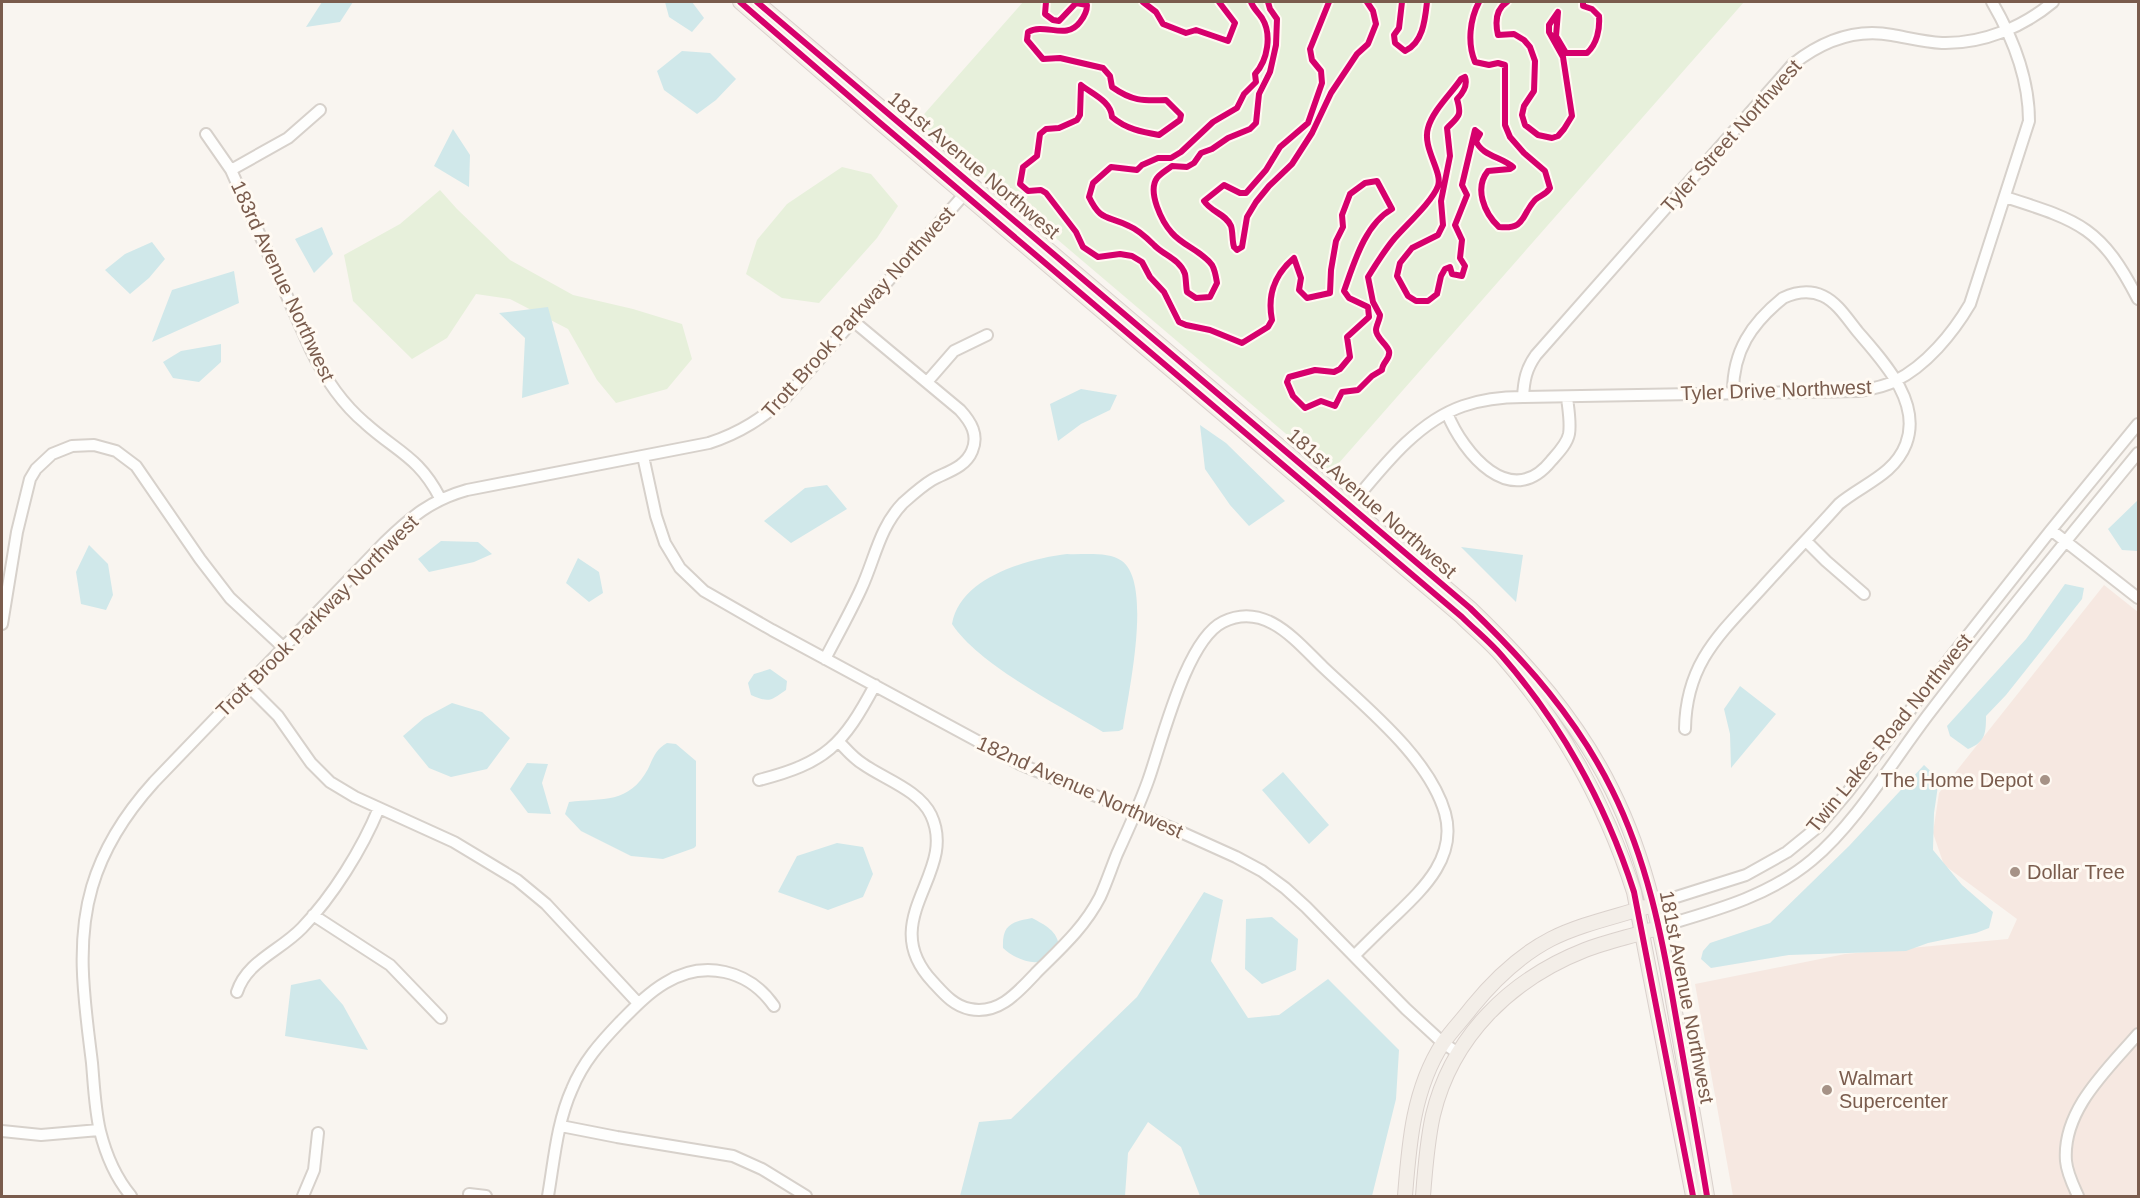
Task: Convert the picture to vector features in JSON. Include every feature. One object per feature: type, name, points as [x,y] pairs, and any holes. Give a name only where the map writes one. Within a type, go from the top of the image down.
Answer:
[{"type":"main road","name":"181st Avenue Northwest","points":[[740,2],[968,189],[1346,511],[1500,654],[1530,691],[1569,748],[1597,797],[1621,854],[1638,909],[1693,1197]]},
{"type":"main road","name":"181st Avenue Northwest","points":[[757,2],[968,189]]},
{"type":"main road","name":"181st Avenue Northwest","points":[[1346,511],[1470,608],[1510,646],[1565,713],[1596,761],[1620,806],[1654,904],[1707,1197]]},
{"type":"main road","name":"Twin Lakes Road Northwest","points":[[1405,1197],[1414,1116],[1425,1079],[1443,1043],[1489,986],[1535,947],[1570,930],[1654,904]]},
{"type":"main road","name":"Twin Lakes Road Northwest","points":[[1423,1197],[1426,1156],[1433,1113],[1458,1053],[1490,1010],[1535,974],[1587,949],[1659,927]]},
{"type":"street","name":"Tyler Drive Northwest","points":[[1346,511],[1420,430],[1447,413],[1479,401],[1523,397],[1859,391],[1896,381],[1929,355],[1962,318],[1970,304],[2029,121],[2024,71],[1992,2]]},
{"type":"street","name":"Tyler Street Northwest","points":[[1523,397],[1525,377],[1536,355],[1793,64],[1810,51],[1845,36],[1860,34],[1891,35],[1945,43],[1975,40],[2034,17],[2053,2]]},
{"type":"street","points":[[231,170],[288,138],[320,110]]},
{"type":"street","name":"183rd Avenue Northwest","points":[[206,134],[231,170],[310,348],[325,376],[356,416],[419,466],[440,498]]},
{"type":"street","name":"Trott Brook Parkway Northwest","points":[[131,1197],[115,1173],[99,1130],[82,970],[82,936],[87,904],[96,874],[115,832],[132,806],[407,521],[440,498],[467,490],[709,443],[741,431],[757,422],[787,396],[968,189]]},
{"type":"street","points":[[2005,197],[2056,213],[2090,232],[2100,240],[2116,260],[2139,299]]},
{"type":"street","points":[[1685,729],[1689,690],[1707,651],[1716,638],[1839,504],[1857,490],[1882,477],[1896,463],[1909,434],[1908,409],[1886,365],[1838,308],[1821,296],[1800,293],[1783,298],[1775,305],[1744,340],[1734,367],[1733,393]]},
{"type":"street","points":[[825,659],[861,591],[875,550],[888,522],[909,498],[969,458],[975,440],[974,430],[969,420],[852,320]]},
{"type":"street","points":[[927,382],[954,351],[987,335]]},
{"type":"street","points":[[1447,413],[1452,426],[1467,449],[1496,476],[1526,480],[1543,471],[1567,440],[1569,432],[1568,397]]},
{"type":"street","name":"Twin Lakes Road Northwest","points":[[1654,904],[1746,875],[1787,852],[1819,826],[2051,530],[2139,424]]},
{"type":"street","points":[[2,624],[17,532],[30,479],[36,469],[52,454],[72,446],[94,445],[116,451],[136,466],[200,559],[230,598],[284,648]]},
{"type":"street","name":"Twin Lakes Road Northwest","points":[[1659,927],[1759,893],[1795,873],[1828,845],[1856,813],[1930,712],[2139,453]]},
{"type":"street","name":"182nd Avenue Northwest","points":[[643,456],[660,530],[672,556],[686,574],[704,591],[1020,764],[1236,856],[1262,871],[1299,900],[1406,1009],[1443,1043],[1458,1053]]},
{"type":"street","points":[[2051,530],[2139,598]]},
{"type":"street","points":[[1806,541],[1864,594]]},
{"type":"street","points":[[839,741],[859,762],[917,798],[932,816],[937,847],[911,924],[911,942],[917,961],[927,976],[953,1003],[969,1009],[996,1007],[1011,998],[1083,925],[1101,895],[1136,813],[1184,677],[1207,634],[1224,621],[1243,616],[1273,622],[1348,691],[1412,755],[1434,786],[1447,820],[1448,832],[1444,856],[1433,876],[1354,956]]},
{"type":"street","points":[[248,686],[278,716],[318,772],[342,789],[454,842],[517,880],[546,904],[638,1003]]},
{"type":"street","points":[[759,780],[795,769],[817,759],[839,741],[851,727],[875,686]]},
{"type":"street","points":[[237,992],[249,970],[293,936],[313,915],[349,865],[379,808]]},
{"type":"street","points":[[313,915],[390,965],[441,1018]]},
{"type":"street","points":[[548,1197],[561,1126],[571,1091],[584,1065],[601,1042],[638,1003],[675,977],[713,970],[735,974],[746,979],[765,993],[774,1006]]},
{"type":"street","points":[[2078,1197],[2066,1161],[2071,1124],[2082,1101],[2139,1034]]},
{"type":"street","points":[[561,1126],[733,1156],[762,1168],[806,1197]]},
{"type":"street","points":[[2,1131],[41,1135],[99,1130]]},
{"type":"street","points":[[303,1197],[314,1170],[318,1133]]},
{"type":"street","points":[[469,1194],[486,1197]]},
{"type":"shaded area","points":[[2104,585],[2138,612],[2138,1196],[1733,1196],[1695,984],[1845,954],[2008,939],[2017,919],[1944,865],[1933,833],[1939,793]]},
{"type":"green space","points":[[1023,2],[1744,2],[1331,472],[918,121]]},
{"type":"green space","points":[[842,167],[871,174],[898,206],[877,238],[819,303],[782,298],[746,274],[757,240],[787,204]]},
{"type":"green space","points":[[440,190],[510,260],[573,295],[633,309],[682,324],[692,359],[667,389],[616,403],[597,380],[568,329],[510,299],[476,294],[447,338],[412,359],[353,301],[344,255],[400,224]]},
{"type":"water","points":[[322,2],[353,2],[340,22],[306,27]]},
{"type":"water","points":[[665,2],[692,2],[704,18],[692,32],[669,17]]},
{"type":"water","points":[[682,51],[710,53],[736,79],[716,100],[697,114],[664,90],[657,71]]},
{"type":"water","points":[[453,129],[470,155],[469,187],[434,166]]},
{"type":"water","points":[[322,227],[333,254],[314,273],[295,239]]},
{"type":"water","points":[[152,242],[165,259],[149,278],[130,294],[105,270],[125,254]]},
{"type":"water","points":[[234,271],[239,303],[152,342],[172,290]]},
{"type":"water","points":[[548,307],[569,384],[522,398],[525,338],[499,313]]},
{"type":"water","points":[[221,344],[221,362],[199,382],[173,378],[163,362],[181,351]]},
{"type":"water","points":[[1081,389],[1117,395],[1110,410],[1081,424],[1058,441],[1050,404]]},
{"type":"water","points":[[1200,425],[1226,443],[1285,501],[1249,526],[1230,505],[1205,469]]},
{"type":"water","points":[[827,485],[847,509],[791,543],[764,521],[805,488]]},
{"type":"water","points":[[2138,500],[2138,551],[2122,550],[2108,529]]},
{"type":"water","points":[[441,541],[478,542],[492,554],[474,562],[429,572],[418,559]]},
{"type":"water","points":[[89,545],[108,564],[113,595],[106,610],[81,604],[76,572]]},
{"type":"water","points":[[1461,547],[1523,555],[1516,602]]},
{"type":"water","points":[[1067,554],[1110,556],[1122,561],[1131,573],[1136,592],[1136,640],[1123,729],[1119,731],[1103,732],[1021,683],[981,654],[952,624],[958,608],[968,594],[997,573],[1033,560]]},
{"type":"water","points":[[578,558],[599,572],[603,593],[589,602],[566,583]]},
{"type":"water","points":[[2065,584],[2084,588],[2082,599],[2006,695],[1986,716],[1983,737],[1968,749],[1950,736],[1947,726],[2026,639]]},
{"type":"water","points":[[770,669],[787,681],[786,690],[770,700],[751,695],[748,683],[754,674]]},
{"type":"water","points":[[1740,686],[1776,714],[1731,768],[1730,734],[1724,709]]},
{"type":"water","points":[[452,703],[482,712],[510,738],[487,769],[451,777],[429,768],[403,736],[424,718]]},
{"type":"water","points":[[667,743],[676,744],[696,761],[696,846],[694,848],[663,859],[631,856],[581,831],[565,814],[569,802],[604,799],[624,794],[641,780],[657,751]]},
{"type":"water","points":[[527,763],[548,764],[542,783],[551,814],[528,813],[510,789]]},
{"type":"water","points":[[1924,765],[1939,779],[1934,813],[1933,850],[1962,885],[1993,912],[1989,928],[1928,943],[1906,951],[1789,955],[1711,968],[1701,959],[1703,951],[1710,943],[1770,923],[1849,846]]},
{"type":"water","points":[[1283,772],[1329,825],[1309,844],[1262,790]]},
{"type":"water","points":[[837,843],[863,847],[873,874],[863,897],[828,910],[778,892],[797,856]]},
{"type":"water","points":[[1204,892],[1223,900],[1211,961],[1248,1018],[1279,1015],[1328,979],[1399,1050],[1396,1099],[1372,1196],[1200,1196],[1181,1147],[1148,1122],[1128,1153],[1125,1196],[960,1196],[979,1122],[1011,1119],[1137,997]]},
{"type":"water","points":[[1272,917],[1298,939],[1296,970],[1262,984],[1245,969],[1246,919]]},
{"type":"water","points":[[1032,918],[1053,933],[1059,947],[1039,962],[1022,960],[1003,948],[1006,929],[1014,923]]},
{"type":"water","points":[[320,979],[343,1005],[368,1050],[285,1036],[291,985]]},
{"type":"cycle path","points":[[740,2],[1462,617],[1497,651],[1524,682],[1563,738],[1596,797],[1634,892],[1693,1196]]},
{"type":"cycle path","points":[[757,2],[1470,608],[1511,649],[1549,693],[1583,739],[1612,790],[1644,871],[1665,955],[1707,1196]]},
{"type":"cycle path","points":[[1046,2],[1045,14],[1059,21],[1076,3],[1087,5],[1080,22],[1068,30],[1035,29],[1028,32],[1027,40],[1043,59],[1060,58],[1103,68],[1110,76],[1112,87],[1119,92],[1138,99],[1166,100],[1181,115],[1180,120],[1159,135],[1146,133],[1112,117],[1105,102],[1081,85],[1080,115],[1077,120],[1059,128],[1046,129],[1040,134],[1037,156],[1023,167],[1020,184],[1028,191],[1041,190],[1046,193],[1076,232],[1083,247],[1098,257],[1120,254],[1132,256],[1142,262],[1150,277],[1164,292],[1179,322],[1210,330],[1242,343],[1268,327],[1272,320],[1271,294],[1277,278],[1294,258],[1301,278],[1299,290],[1307,298],[1330,293],[1336,241],[1343,227],[1342,215],[1350,194],[1365,183],[1377,181],[1392,209],[1375,224],[1368,234],[1356,257],[1344,291],[1349,298],[1368,307],[1369,317],[1347,337],[1350,357],[1340,369],[1334,372],[1315,370],[1289,377],[1287,382],[1293,396],[1305,408],[1321,401],[1335,406],[1342,392],[1358,390],[1382,370],[1389,356],[1388,348],[1376,333],[1380,315],[1373,302],[1368,277],[1390,244],[1425,206],[1438,186],[1438,174],[1428,144],[1428,128],[1438,109],[1461,79],[1465,77],[1466,83],[1457,99],[1458,115],[1447,128],[1450,156],[1441,201],[1443,225],[1438,235],[1412,248],[1400,263],[1397,276],[1408,296],[1416,301],[1428,301],[1437,294],[1441,276],[1445,269],[1450,267],[1452,274],[1462,276],[1465,266],[1460,258],[1462,240],[1455,225],[1467,195],[1462,185],[1475,130],[1480,134],[1476,141],[1483,150],[1513,167],[1488,171],[1482,185],[1481,192],[1485,208],[1499,227],[1519,224],[1535,200],[1550,188],[1545,171],[1510,137],[1505,125],[1505,65],[1475,62],[1471,47],[1471,31],[1473,16],[1479,2]]},
{"type":"cycle path","points":[[1143,2],[1156,12],[1163,24],[1186,33],[1196,30],[1228,41],[1235,23],[1219,2]]},
{"type":"cycle path","points":[[1251,2],[1265,24],[1267,47],[1263,62],[1255,74],[1256,82],[1244,94],[1237,108],[1213,122],[1181,152],[1171,158],[1158,158],[1142,165],[1137,170],[1111,167],[1093,183],[1089,197],[1097,211],[1105,217],[1136,230],[1179,265],[1185,274],[1187,292],[1196,298],[1210,297],[1217,283],[1214,269],[1208,260],[1181,242],[1168,228],[1157,207],[1154,184],[1157,178],[1172,166],[1187,167],[1194,163],[1201,153],[1250,129],[1256,123],[1259,94],[1270,72],[1276,45],[1277,19],[1268,2]]},
{"type":"cycle path","points":[[1329,2],[1310,49],[1312,60],[1321,71],[1322,83],[1308,123],[1280,147],[1266,170],[1246,193],[1240,193],[1224,185],[1204,201],[1229,222],[1234,247],[1237,250],[1242,247],[1247,217],[1256,202],[1292,164],[1312,133],[1331,93],[1357,54],[1368,44],[1376,24],[1373,11],[1367,2]]},
{"type":"cycle path","points":[[1402,2],[1399,28],[1394,35],[1395,43],[1405,51],[1419,37],[1427,2]]},
{"type":"cycle path","points":[[1507,2],[1497,16],[1498,35],[1514,34],[1524,40],[1530,47],[1535,61],[1534,91],[1524,106],[1522,115],[1525,125],[1538,135],[1552,138],[1558,136],[1572,116],[1563,57],[1549,32],[1549,25],[1558,12],[1556,36],[1566,53],[1587,53],[1597,36],[1599,16],[1592,9],[1583,6],[1583,2]]},
{"type":"place","name":"The Home Depot","points":[[2045,780]]},
{"type":"place","name":"Dollar Tree","points":[[2015,872]]},
{"type":"place","name":"Walmart Supercenter","points":[[1827,1090]]}]
